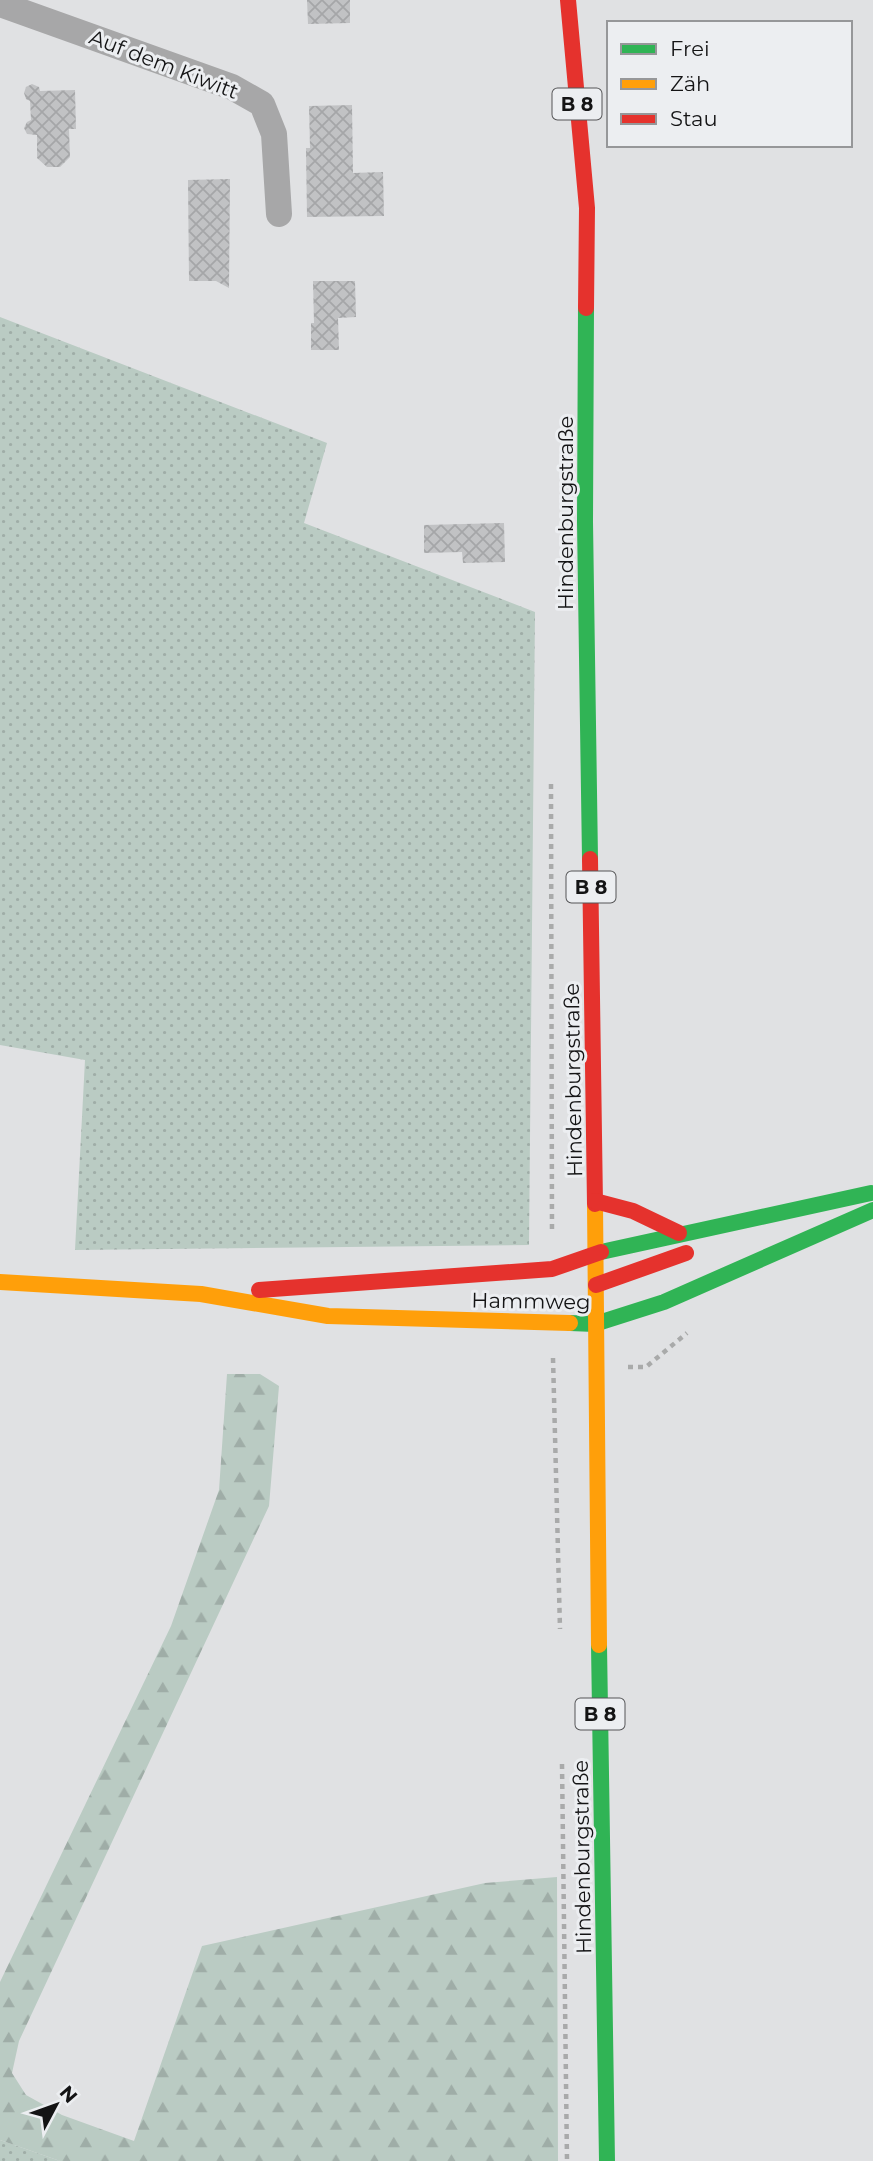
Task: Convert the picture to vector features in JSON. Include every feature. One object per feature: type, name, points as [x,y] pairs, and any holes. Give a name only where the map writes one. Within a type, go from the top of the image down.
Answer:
[{"type":"main road","name":"Hindenburgstraße","points":[[568,0],[587,208],[585,522],[595,1193],[595,1253],[591,1294],[595,1324],[607,2161]]},
{"type":"main road","points":[[595,1193],[679,1233]]},
{"type":"main road","name":"Hammweg","points":[[206,1295],[552,1269],[595,1253],[679,1233],[873,1193]]},
{"type":"main road","points":[[734,1240],[873,1199]]},
{"type":"main road","name":"Hammweg","points":[[206,1295],[328,1316],[595,1324],[664,1302],[873,1210]]},
{"type":"main road","name":"Hammweg","points":[[591,1294],[695,1251]]},
{"type":"main road","name":"Hammweg","points":[[0,1282],[206,1295],[359,1299]]},
{"type":"street","name":"Auf dem Kiwitt","points":[[0,4],[232,87],[262,104],[274,134],[279,214]]},
{"type":"path","points":[[551,772],[552,1269]]},
{"type":"path","points":[[553,1185],[595,1193]]},
{"type":"path","points":[[552,1324],[561,1633]]},
{"type":"path","points":[[562,1757],[567,2161]]},
{"type":"green space","points":[[0,317],[327,443],[304,523],[535,612],[529,1245],[75,1250],[85,1060],[0,1045]]},
{"type":"green space","points":[[227,1374],[260,1374],[279,1386],[269,1506],[19,2041],[12,2073],[26,2095],[62,2115],[134,2141],[202,1946],[485,1883],[557,1877],[558,2161],[60,2161],[0,2140],[0,1982],[171,1626],[219,1490]]},
{"type":"green space","points":[[0,2140],[60,2161],[0,2161]]},
{"type":"building","points":[[307,0],[350,0],[350,23],[308,24]]},
{"type":"building","points":[[32,84],[39,87],[40,91],[75,90],[76,129],[69,129],[70,157],[60,167],[47,167],[37,158],[37,135],[27,134],[24,128],[31,120],[30,101],[24,93],[26,87]]},
{"type":"building","points":[[352,105],[353,173],[383,172],[384,216],[307,217],[306,148],[310,148],[309,106]]},
{"type":"building","points":[[230,179],[229,288],[216,281],[189,281],[188,180]]},
{"type":"building","points":[[313,281],[355,281],[356,317],[338,318],[339,350],[311,350],[311,323],[314,323]]},
{"type":"building","points":[[504,523],[505,562],[463,563],[462,552],[424,553],[424,525]]},
{"type":"traffic: fast","points":[[586,308],[585,522],[590,859]]},
{"type":"traffic: fast","points":[[601,1252],[871,1193]]},
{"type":"traffic: fast","points":[[570,1323],[595,1324],[664,1302],[873,1210]]},
{"type":"traffic: fast","points":[[599,1645],[607,2161]]},
{"type":"traffic: slow","points":[[595,1204],[599,1645]]},
{"type":"traffic: slow","points":[[0,1282],[201,1294],[328,1316],[570,1323]]},
{"type":"traffic: jam","points":[[568,0],[587,208],[586,308]]},
{"type":"traffic: jam","points":[[590,859],[595,1204]]},
{"type":"traffic: jam","points":[[595,1201],[633,1211],[679,1233]]},
{"type":"traffic: jam","points":[[259,1290],[552,1269],[601,1252]]},
{"type":"traffic: jam","points":[[596,1285],[686,1253]]}]
